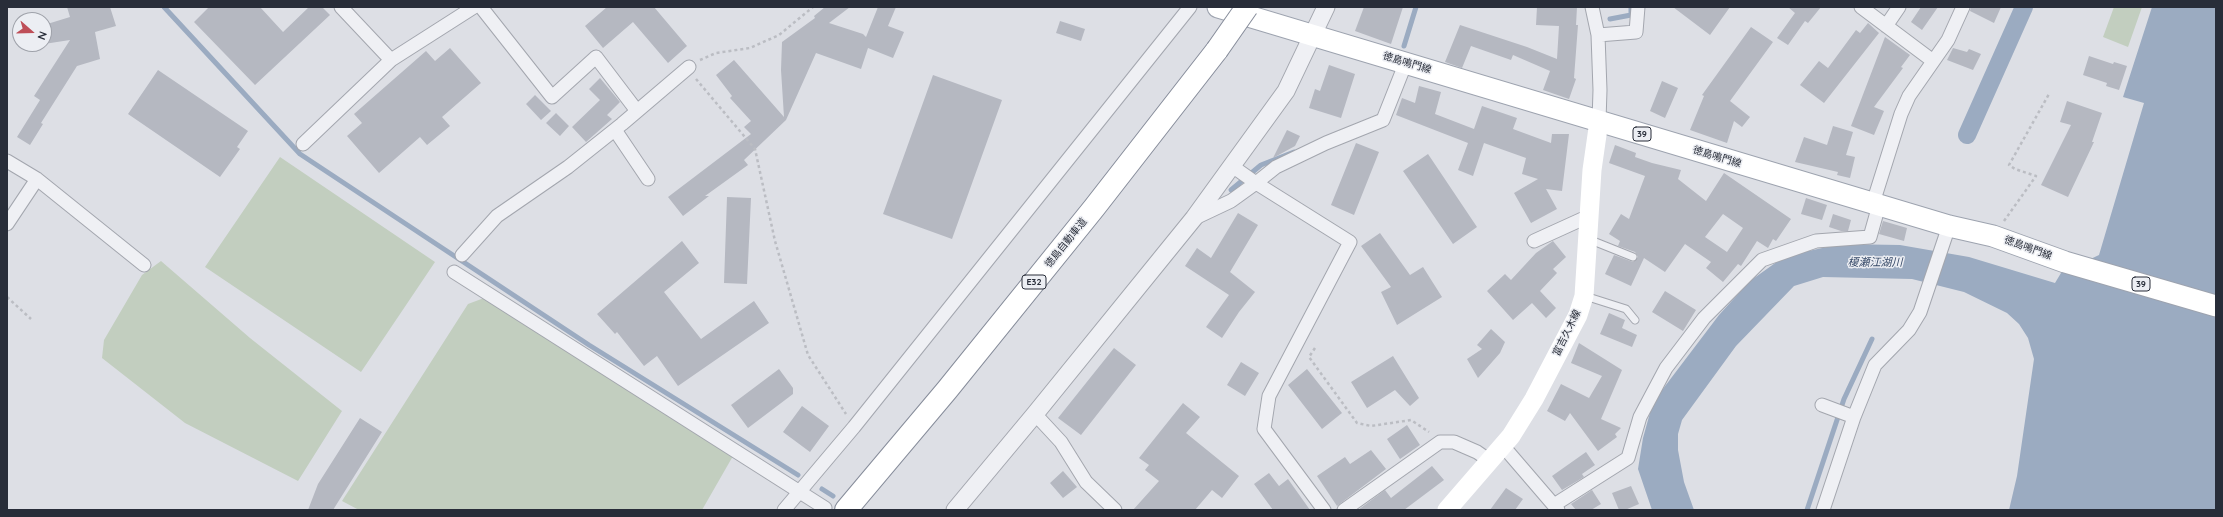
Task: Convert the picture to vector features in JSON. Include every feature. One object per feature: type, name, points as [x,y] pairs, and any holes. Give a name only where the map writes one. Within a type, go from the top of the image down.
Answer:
[{"type":"highway","name":"徳島自動車道","points":[[835,509],[947,390],[1089,214],[1217,50],[1247,7]]},
{"type":"main road","name":"徳島鳴門線","points":[[1218,7],[1406,62],[1876,204],[1946,234],[1993,236],[2065,262],[2216,306]]},
{"type":"main road","name":"富吉久木線","points":[[1447,510],[1503,446],[1534,399],[1578,315],[1584,296],[1589,216],[1598,121]]},
{"type":"street","points":[[341,7],[391,60]]},
{"type":"street","points":[[303,144],[391,60],[474,7]]},
{"type":"street","points":[[481,7],[552,97],[596,57],[637,111]]},
{"type":"street","points":[[784,510],[854,427],[1190,7]]},
{"type":"street","points":[[1194,218],[1231,200],[1246,176],[1326,7]]},
{"type":"street","points":[[1592,7],[1598,35],[1600,90],[1598,121]]},
{"type":"street","points":[[1598,35],[1636,32],[1638,7]]},
{"type":"street","points":[[1861,7],[1933,61]]},
{"type":"street","points":[[1886,26],[1899,7]]},
{"type":"street","points":[[1503,446],[1556,508],[1628,458],[1640,417],[1666,368],[1704,318],[1762,260],[1816,241],[1870,237],[1876,204],[1901,114],[1909,96],[1948,40],[1963,7]]},
{"type":"street","points":[[955,510],[1194,218],[1246,176],[1276,167],[1326,143],[1383,120],[1406,62]]},
{"type":"street","points":[[462,255],[497,216],[568,167],[615,130],[689,67]]},
{"type":"street","points":[[615,130],[648,179]]},
{"type":"street","points":[[7,160],[37,179],[144,265]]},
{"type":"street","points":[[1246,176],[1350,242],[1269,396],[1264,429],[1324,510]]},
{"type":"street","points":[[7,224],[37,179]]},
{"type":"street","points":[[1534,241],[1589,216]]},
{"type":"street","points":[[1823,510],[1850,415],[1875,365],[1909,330],[1920,312],[1946,234]]},
{"type":"street","points":[[454,272],[800,492],[835,509]]},
{"type":"street","points":[[1827,407],[1850,415]]},
{"type":"street","points":[[1035,414],[1061,442],[1086,482],[1115,510]]},
{"type":"street","points":[[1344,510],[1440,442],[1454,442],[1477,452],[1490,460]]},
{"type":"lane","points":[[1588,239],[1633,257]]},
{"type":"lane","points":[[1584,296],[1626,309],[1635,320]]},
{"type":"path","points":[[813,7],[779,35],[750,48],[716,53],[696,61],[689,67],[697,80],[755,149],[775,241],[808,355],[854,427]]},
{"type":"path","points":[[1993,236],[2036,176],[2015,169],[2009,165],[2049,94]]},
{"type":"path","points":[[7,297],[31,319]]},
{"type":"path","points":[[1315,348],[1309,357],[1357,423],[1371,426],[1411,420],[1444,442]]},
{"type":"green space","points":[[2114,7],[2142,7],[2128,47],[2103,37]]},
{"type":"green space","points":[[280,157],[435,262],[361,372],[205,267]]},
{"type":"green space","points":[[161,261],[250,338],[342,411],[298,481],[185,423],[102,358],[104,340],[142,275]]},
{"type":"green space","points":[[484,298],[733,456],[702,510],[359,510],[342,501],[468,304]]},
{"type":"water","name":"榎瀬江湖川","points":[[2152,7],[2216,7],[2216,510],[2009,510],[2017,476],[2034,359],[2028,338],[2019,324],[2007,313],[1964,292],[1912,279],[1823,277],[1794,286],[1736,346],[1682,420],[1678,434],[1678,450],[1684,482],[1694,510],[1652,510],[1638,469],[1643,438],[1653,402],[1719,315],[1750,281],[1785,256],[1841,244],[1900,245],[1969,257],[2055,283],[2061,273],[2099,255],[2144,103],[2123,97]]},
{"type":"building","points":[[67,7],[110,7],[116,26],[95,32],[100,59],[77,66],[41,123],[43,124],[30,145],[17,137],[40,100],[34,96],[70,40],[52,43],[52,23],[70,17]]},
{"type":"building","points":[[209,7],[260,7],[283,32],[309,7],[322,7],[330,15],[255,85],[194,22]]},
{"type":"building","points":[[607,7],[654,7],[687,46],[668,63],[633,22],[603,48],[585,26]]},
{"type":"building","points":[[825,7],[850,7],[829,23],[863,34],[866,37],[878,7],[896,7],[888,26],[904,32],[893,58],[868,48],[861,69],[816,53],[786,120],[744,160],[748,165],[705,196],[709,196],[683,216],[668,197],[751,134],[744,127],[751,121],[730,98],[732,96],[716,75],[734,60],[784,117],[781,70],[782,42],[815,18],[814,16]]},
{"type":"building","points":[[1364,7],[1403,7],[1391,44],[1355,31]]},
{"type":"building","points":[[1537,7],[1577,7],[1576,25],[1578,25],[1574,78],[1576,79],[1569,99],[1543,90],[1550,71],[1513,55],[1511,60],[1471,46],[1462,68],[1445,62],[1460,25],[1527,47],[1557,59],[1559,26],[1536,25]]},
{"type":"building","points":[[1673,7],[1730,7],[1710,35]]},
{"type":"building","points":[[1788,7],[1821,7],[1808,23],[1805,21],[1788,45],[1777,38],[1795,13]]},
{"type":"building","points":[[1921,7],[1938,7],[1922,30],[1911,22]]},
{"type":"building","points":[[1971,7],[2001,7],[1994,23],[1970,11]]},
{"type":"building","points":[[1060,21],[1085,29],[1081,41],[1056,33]]},
{"type":"building","points":[[1868,23],[1879,33],[1824,103],[1800,85],[1819,61],[1828,68],[1856,30],[1860,33]]},
{"type":"building","points":[[1751,27],[1773,42],[1730,101],[1750,117],[1742,127],[1734,121],[1727,143],[1690,130],[1704,96],[1702,95]]},
{"type":"building","points":[[1885,37],[1910,55],[1901,67],[1903,68],[1874,107],[1884,111],[1874,135],[1851,126]]},
{"type":"building","points":[[450,48],[481,83],[442,117],[450,126],[427,145],[420,137],[379,173],[347,136],[362,123],[354,114],[426,51],[435,61]]},
{"type":"building","points":[[1953,48],[1967,52],[1969,49],[1981,54],[1973,70],[1947,60]]},
{"type":"building","points":[[2089,56],[2113,64],[2114,62],[2127,66],[2119,90],[2106,86],[2107,83],[2083,75]]},
{"type":"building","points":[[1329,65],[1355,74],[1341,118],[1309,108],[1315,89],[1320,91]]},
{"type":"building","points":[[158,70],[248,131],[237,147],[240,149],[220,177],[128,114]]},
{"type":"building","points":[[933,75],[1002,100],[952,239],[883,214]]},
{"type":"building","points":[[600,78],[620,102],[607,115],[612,119],[586,142],[572,127],[600,100],[589,89]]},
{"type":"building","points":[[1662,81],[1678,88],[1665,118],[1650,111]]},
{"type":"building","points":[[1419,86],[1441,92],[1435,114],[1474,129],[1482,106],[1517,118],[1513,129],[1551,143],[1552,134],[1569,134],[1562,191],[1546,189],[1557,209],[1531,223],[1514,193],[1538,179],[1522,174],[1526,158],[1484,143],[1473,176],[1458,170],[1468,143],[1396,115],[1402,98],[1415,103]]},
{"type":"building","points":[[535,95],[551,111],[541,120],[526,104]]},
{"type":"building","points":[[2067,101],[2102,113],[2092,142],[2094,142],[2068,197],[2041,185],[2071,125],[2060,122]]},
{"type":"building","points":[[556,113],[569,126],[560,136],[546,123]]},
{"type":"building","points":[[1833,126],[1853,132],[1846,155],[1855,157],[1850,178],[1837,175],[1838,172],[1795,162],[1804,137],[1827,145]]},
{"type":"building","points":[[1287,130],[1300,136],[1295,146],[1273,158]]},
{"type":"building","points":[[1356,143],[1379,152],[1354,215],[1331,205]]},
{"type":"building","points":[[1615,145],[1636,153],[1635,157],[1681,170],[1678,179],[1706,201],[1724,173],[1791,219],[1776,241],[1773,239],[1768,248],[1757,241],[1741,266],[1738,264],[1723,282],[1706,268],[1711,262],[1685,244],[1665,272],[1644,258],[1631,286],[1605,274],[1614,255],[1633,262],[1638,257],[1635,252],[1618,246],[1620,241],[1609,234],[1621,214],[1629,219],[1645,176],[1609,163]],"holes":[[[1723,214],[1743,228],[1727,252],[1705,237]]]},
{"type":"building","points":[[1428,154],[1477,227],[1453,244],[1403,171]]},
{"type":"building","points":[[727,197],[751,198],[747,284],[724,283]]},
{"type":"building","points":[[1806,198],[1827,205],[1822,220],[1801,214]]},
{"type":"building","points":[[1238,213],[1258,225],[1230,272],[1255,292],[1239,312],[1222,338],[1206,327],[1229,295],[1185,266],[1197,248],[1211,258]]},
{"type":"building","points":[[1833,214],[1851,220],[1848,231],[1841,231],[1829,227]]},
{"type":"building","points":[[1883,221],[1907,228],[1904,241],[1879,234]]},
{"type":"building","points":[[1380,233],[1410,275],[1423,267],[1442,297],[1397,325],[1381,292],[1391,287],[1361,246]]},
{"type":"building","points":[[682,241],[699,263],[664,292],[701,339],[754,301],[769,323],[678,386],[657,356],[644,366],[617,332],[615,334],[597,314]]},
{"type":"building","points":[[1553,241],[1566,257],[1553,269],[1557,273],[1540,291],[1556,308],[1546,318],[1532,303],[1513,320],[1487,291],[1505,274],[1511,280],[1536,253]]},
{"type":"building","points":[[1665,291],[1696,310],[1683,331],[1652,312]]},
{"type":"building","points":[[1609,313],[1625,320],[1622,328],[1637,335],[1632,347],[1600,334]]},
{"type":"building","points":[[1491,329],[1505,342],[1500,353],[1478,378],[1467,359],[1482,349],[1477,345]]},
{"type":"building","points":[[1579,343],[1622,370],[1601,419],[1621,428],[1615,434],[1617,437],[1598,451],[1570,413],[1565,421],[1547,411],[1561,384],[1589,398],[1602,376],[1571,363]]},
{"type":"building","points":[[1114,348],[1136,365],[1081,435],[1058,418]]},
{"type":"building","points":[[1393,356],[1419,398],[1410,406],[1395,390],[1367,408],[1351,382]]},
{"type":"building","points":[[1241,362],[1259,373],[1245,396],[1227,385]]},
{"type":"building","points":[[779,369],[793,388],[793,394],[748,428],[731,405]]},
{"type":"building","points":[[1307,369],[1342,413],[1322,429],[1288,385]]},
{"type":"building","points":[[1183,403],[1200,417],[1186,433],[1239,476],[1222,498],[1212,490],[1195,510],[1133,510],[1159,481],[1145,470],[1149,465],[1139,458]]},
{"type":"building","points":[[802,406],[829,426],[810,452],[783,432]]},
{"type":"building","points":[[360,418],[382,432],[333,510],[308,510],[318,484]]},
{"type":"building","points":[[1407,425],[1420,445],[1400,459],[1387,439]]},
{"type":"building","points":[[1371,450],[1386,469],[1337,506],[1317,476],[1345,457],[1350,464]]},
{"type":"building","points":[[1586,452],[1595,465],[1582,474],[1584,477],[1562,490],[1552,476]]},
{"type":"building","points":[[1432,466],[1444,480],[1404,510],[1358,510],[1385,490],[1391,498]]},
{"type":"building","points":[[1063,471],[1077,487],[1063,498],[1050,483]]},
{"type":"building","points":[[1269,473],[1279,486],[1288,479],[1310,510],[1273,510],[1254,484]]},
{"type":"building","points":[[1631,486],[1639,504],[1625,510],[1619,510],[1612,493]]},
{"type":"building","points":[[1506,488],[1523,499],[1515,510],[1490,510]]},
{"type":"building","points":[[1592,490],[1601,504],[1591,510],[1576,510],[1571,504]]},
{"type":"waterway","points":[[164,7],[300,154],[589,345],[798,475]]},
{"type":"waterway","points":[[1404,46],[1416,7]]},
{"type":"waterway","points":[[1610,19],[1631,15],[1631,7]]},
{"type":"waterway","points":[[1967,135],[2024,7]]},
{"type":"waterway","points":[[1231,190],[1261,165],[1294,152]]},
{"type":"waterway","points":[[1807,510],[1844,399],[1872,339]]},
{"type":"waterway","points":[[822,489],[833,496]]}]
